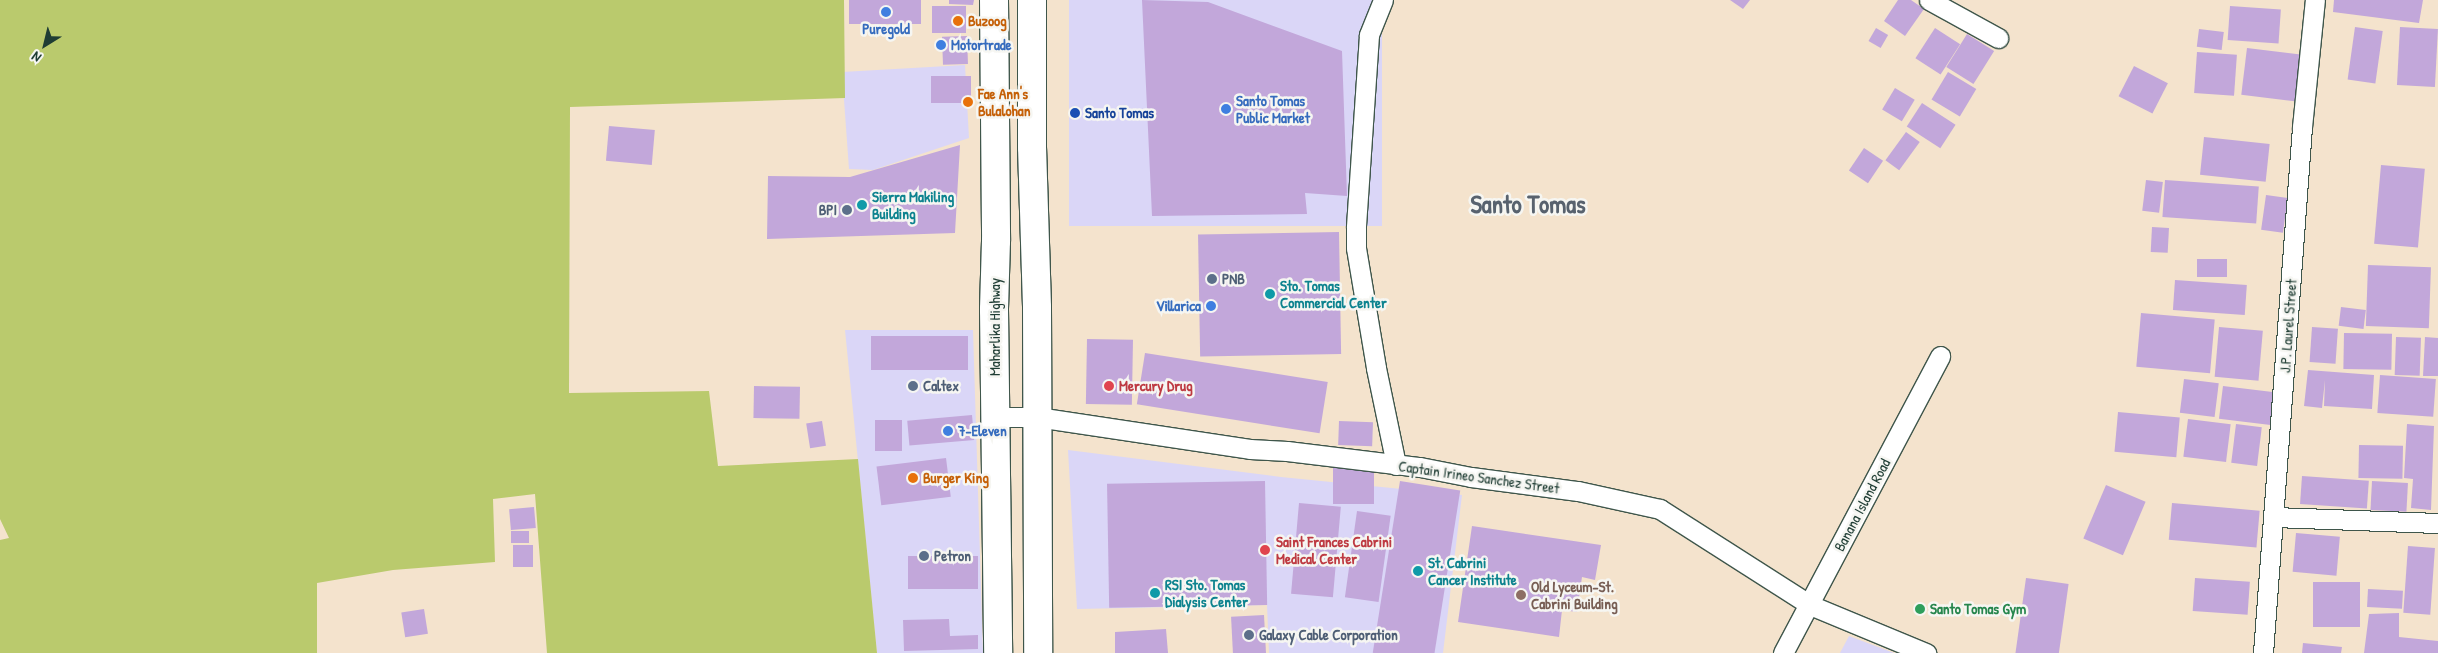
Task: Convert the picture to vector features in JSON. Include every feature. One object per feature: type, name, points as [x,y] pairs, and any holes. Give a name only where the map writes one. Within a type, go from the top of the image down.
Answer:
[{"type":"highway","name":"Maharlika Highway","points":[[994,0],[998,653]]},
{"type":"highway","points":[[1032,0],[1038,653]]},
{"type":"street","points":[[1383,0],[1368,35],[1356,248],[1376,368],[1396,465]]},
{"type":"street","points":[[1929,0],[1998,38]]},
{"type":"street","name":"J.P. Laurel Street","points":[[2263,653],[2302,127],[2315,0]]},
{"type":"street","name":"Banana Island Road","points":[[1783,653],[1940,356]]},
{"type":"street","name":"Captain Irineo Sanchez Street","points":[[996,417],[1037,417],[1250,449],[1287,451],[1396,465],[1578,491],[1660,509],[1810,605],[1926,653]]},
{"type":"street","points":[[2274,517],[2438,524]]},
{"type":"shaded area","name":"Santo Tomas Public Market","points":[[1069,0],[1382,0],[1382,226],[1069,226]]},
{"type":"shaded area","points":[[965,65],[969,138],[873,170],[849,169],[842,72]]},
{"type":"shaded area","name":"Petron","points":[[845,330],[973,330],[983,653],[877,653]]},
{"type":"shaded area","name":"Saint Frances Cabrini Medical Center","points":[[1068,450],[1281,477],[1462,495],[1443,653],[1269,653],[1267,605],[1077,609]]},
{"type":"shaded area","points":[[1849,636],[1894,653],[1840,653]]},
{"type":"green space","points":[[0,0],[844,0],[845,98],[570,107],[569,393],[709,391],[718,466],[858,459],[877,653],[547,653],[535,494],[493,499],[495,562],[393,570],[317,583],[317,653],[0,653],[0,540],[9,538],[0,519]]},
{"type":"building","name":"Puregold","points":[[849,0],[921,0],[921,24],[849,24]]},
{"type":"building","points":[[949,0],[974,0],[973,5],[949,4]]},
{"type":"building","points":[[1142,0],[1208,2],[1342,51],[1347,196],[1305,193],[1307,214],[1152,216]]},
{"type":"building","points":[[1730,0],[1750,0],[1743,9]]},
{"type":"building","points":[[1898,0],[1911,0],[1924,9],[1905,36],[1884,21]]},
{"type":"building","points":[[2334,0],[2423,0],[2419,23],[2333,12]]},
{"type":"building","points":[[932,6],[966,6],[966,33],[932,33]]},
{"type":"building","points":[[2230,6],[2281,10],[2279,43],[2228,40]]},
{"type":"building","points":[[2355,27],[2383,31],[2375,83],[2348,79]]},
{"type":"building","points":[[2400,27],[2438,29],[2435,87],[2397,85]]},
{"type":"building","points":[[1876,28],[1888,35],[1881,48],[1868,41]]},
{"type":"building","points":[[1935,28],[1960,44],[1941,75],[1915,58]]},
{"type":"building","points":[[2199,29],[2224,32],[2222,50],[2197,47]]},
{"type":"building","points":[[1967,34],[1994,51],[1973,84],[1946,67]]},
{"type":"building","points":[[967,36],[968,64],[943,65],[942,37]]},
{"type":"building","points":[[2247,48],[2301,55],[2295,101],[2241,95]]},
{"type":"building","points":[[2197,52],[2237,55],[2234,96],[2194,93]]},
{"type":"building","points":[[2134,66],[2168,83],[2152,114],[2119,96]]},
{"type":"building","points":[[1948,72],[1976,89],[1960,116],[1932,99]]},
{"type":"building","points":[[931,76],[971,76],[971,103],[931,103]]},
{"type":"building","points":[[1895,88],[1915,100],[1902,121],[1882,109]]},
{"type":"building","points":[[1922,103],[1956,125],[1940,148],[1907,126]]},
{"type":"building","points":[[609,126],[655,130],[652,165],[606,161]]},
{"type":"building","points":[[1906,132],[1920,142],[1899,170],[1885,160]]},
{"type":"building","points":[[2204,137],[2270,144],[2266,182],[2200,175]]},
{"type":"building","name":"Sierra Makiling Building","points":[[960,145],[955,233],[767,239],[768,176],[850,177]]},
{"type":"building","points":[[1864,148],[1883,161],[1868,183],[1849,170]]},
{"type":"building","points":[[2381,165],[2425,169],[2418,248],[2374,244]]},
{"type":"building","points":[[2146,180],[2163,182],[2159,213],[2142,211]]},
{"type":"building","points":[[2165,180],[2259,187],[2256,223],[2162,217]]},
{"type":"building","points":[[2266,195],[2288,198],[2283,233],[2261,230]]},
{"type":"building","points":[[2152,227],[2169,228],[2168,253],[2151,252]]},
{"type":"building","name":"Sto. Tomas Commercial Center","points":[[1339,232],[1341,354],[1200,356],[1198,234]]},
{"type":"building","points":[[2197,259],[2227,259],[2227,277],[2197,277]]},
{"type":"building","points":[[2368,265],[2431,267],[2429,328],[2366,326]]},
{"type":"building","points":[[2175,280],[2247,285],[2245,315],[2173,310]]},
{"type":"building","points":[[2341,307],[2366,310],[2363,329],[2339,326]]},
{"type":"building","points":[[2141,313],[2215,319],[2210,373],[2136,367]]},
{"type":"building","points":[[2219,327],[2263,331],[2258,381],[2215,377]]},
{"type":"building","points":[[2312,327],[2338,329],[2335,364],[2310,362]]},
{"type":"building","points":[[2344,333],[2392,334],[2391,370],[2343,369]]},
{"type":"building","points":[[871,336],[968,336],[968,370],[871,370]]},
{"type":"building","points":[[2396,337],[2421,338],[2420,376],[2395,375]]},
{"type":"building","points":[[2425,337],[2438,338],[2438,376],[2423,376]]},
{"type":"building","name":"Mercury Drug","points":[[1087,339],[1133,340],[1132,405],[1086,404]]},
{"type":"building","points":[[1145,353],[1328,382],[1320,433],[1137,404]]},
{"type":"building","points":[[2308,370],[2374,375],[2372,409],[2324,406],[2325,380],[2322,408],[2304,406]]},
{"type":"building","points":[[2380,375],[2436,379],[2433,417],[2377,413]]},
{"type":"building","points":[[2184,379],[2219,383],[2215,417],[2180,413]]},
{"type":"building","points":[[754,386],[800,387],[799,419],[753,418]]},
{"type":"building","points":[[2223,386],[2277,393],[2273,425],[2219,419]]},
{"type":"building","points":[[2118,412],[2180,417],[2176,457],[2115,452]]},
{"type":"building","points":[[972,415],[974,440],[909,446],[907,421]]},
{"type":"building","points":[[2188,419],[2231,424],[2226,462],[2183,457]]},
{"type":"building","points":[[875,420],[902,420],[902,451],[875,451]]},
{"type":"building","points":[[822,421],[826,446],[810,448],[806,424]]},
{"type":"building","points":[[1339,421],[1373,422],[1372,446],[1338,445]]},
{"type":"building","points":[[2236,424],[2262,427],[2257,466],[2231,463]]},
{"type":"building","points":[[2407,424],[2434,426],[2431,510],[2411,508],[2413,479],[2404,478]]},
{"type":"building","points":[[2359,445],[2403,446],[2402,479],[2358,478]]},
{"type":"building","name":"Burger King","points":[[946,458],[951,497],[881,505],[877,467]]},
{"type":"building","points":[[1333,462],[1374,462],[1374,504],[1333,504]]},
{"type":"building","points":[[2302,476],[2369,481],[2367,509],[2300,504]]},
{"type":"building","points":[[1265,481],[1267,605],[1109,608],[1107,484]]},
{"type":"building","name":"St. Cabrini Cancer Institute","points":[[1400,481],[1460,491],[1435,653],[1373,653]]},
{"type":"building","points":[[2372,481],[2408,483],[2406,512],[2370,510]]},
{"type":"building","points":[[2106,485],[2146,502],[2123,555],[2083,538]]},
{"type":"building","points":[[1299,503],[1341,507],[1333,597],[1291,594]]},
{"type":"building","points":[[2172,503],[2260,511],[2256,548],[2169,540]]},
{"type":"building","points":[[534,507],[536,528],[511,530],[509,509]]},
{"type":"building","points":[[1357,511],[1391,516],[1379,602],[1345,597]]},
{"type":"building","name":"Old Lyceum-St. Cabrini Building","points":[[1472,526],[1601,545],[1595,580],[1582,577],[1577,612],[1562,610],[1559,637],[1458,622]]},
{"type":"building","points":[[511,531],[529,531],[529,543],[511,543]]},
{"type":"building","points":[[2296,533],[2340,537],[2336,576],[2293,572]]},
{"type":"building","points":[[513,545],[533,545],[533,567],[513,567]]},
{"type":"building","points":[[2408,546],[2435,548],[2430,615],[2403,613]]},
{"type":"building","points":[[908,556],[978,556],[978,589],[908,589]]},
{"type":"building","points":[[2026,578],[2069,584],[2059,653],[2015,653]]},
{"type":"building","points":[[2195,578],[2250,582],[2248,615],[2193,611]]},
{"type":"building","points":[[2313,582],[2360,582],[2360,627],[2313,627]]},
{"type":"building","points":[[2368,589],[2403,591],[2402,609],[2367,607]]},
{"type":"building","points":[[424,609],[428,634],[405,637],[401,613]]},
{"type":"building","points":[[2399,613],[2399,637],[2438,641],[2438,653],[2364,653],[2369,614]]},
{"type":"building","name":"Galaxy Cable Corporation","points":[[1264,615],[1266,653],[1233,653],[1231,617]]},
{"type":"building","points":[[949,619],[950,636],[978,635],[978,649],[904,651],[903,620]]},
{"type":"building","points":[[1166,629],[1168,653],[1115,653],[1115,632]]},
{"type":"building","points":[[2303,643],[2342,647],[2341,653],[2302,653]]},
{"type":"place","name":"Puregold","points":[[886,12]]},
{"type":"place","name":"Buzoog","points":[[958,21]]},
{"type":"place","name":"Motortrade","points":[[941,45]]},
{"type":"place","name":"Fae Ann's Bulalohan","points":[[968,102]]},
{"type":"place","name":"Santo Tomas Public Market","points":[[1226,109]]},
{"type":"place","name":"Santo Tomas","points":[[1075,113]]},
{"type":"place","name":"Sierra Makiling Building","points":[[862,205]]},
{"type":"place","name":"BPI","points":[[847,210]]},
{"type":"place","name":"PNB","points":[[1212,279]]},
{"type":"place","name":"Sto. Tomas Commercial Center","points":[[1270,294]]},
{"type":"place","name":"Villarica","points":[[1211,306]]},
{"type":"place","name":"Caltex","points":[[913,386]]},
{"type":"place","name":"Mercury Drug","points":[[1109,386]]},
{"type":"place","name":"7-Eleven","points":[[948,431]]},
{"type":"place","name":"Burger King","points":[[913,478]]},
{"type":"place","name":"Saint Frances Cabrini Medical Center","points":[[1265,550]]},
{"type":"place","name":"Petron","points":[[924,556]]},
{"type":"place","name":"St. Cabrini Cancer Institute","points":[[1418,571]]},
{"type":"place","name":"RSI Sto. Tomas Dialysis Center","points":[[1155,593]]},
{"type":"place","name":"Old Lyceum-St. Cabrini Building","points":[[1521,595]]},
{"type":"place","name":"Santo Tomas Gym","points":[[1920,609]]},
{"type":"place","name":"Galaxy Cable Corporation","points":[[1249,635]]},
{"type":"district","name":"Santo Tomas","points":[[1528,204]]}]
